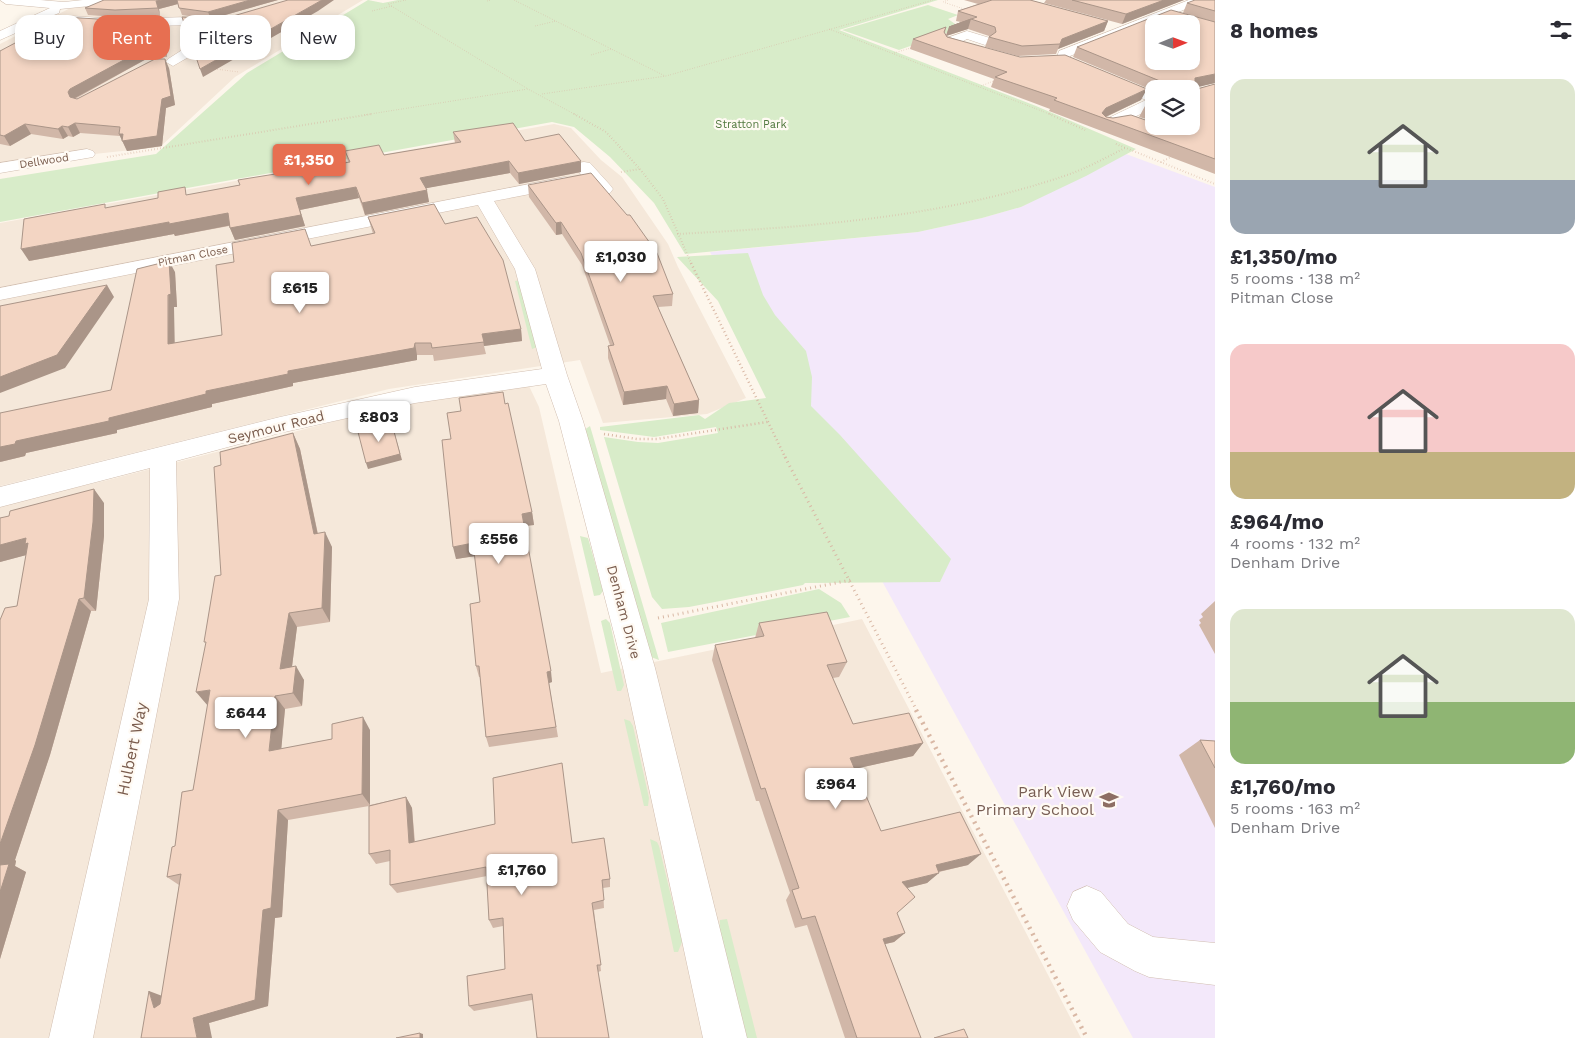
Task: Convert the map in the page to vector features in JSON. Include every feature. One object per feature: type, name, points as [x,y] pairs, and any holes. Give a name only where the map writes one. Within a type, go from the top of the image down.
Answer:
[{"type":"street","points":[[6,0],[64,6],[110,0]]},
{"type":"street","points":[[45,15],[78,0]]},
{"type":"street","points":[[1063,60],[1064,54],[1199,0]]},
{"type":"street","points":[[83,21],[118,23],[190,21],[214,24],[212,32],[206,41],[167,62],[194,65]]},
{"type":"street","points":[[1098,24],[1124,31]]},
{"type":"street","points":[[0,36],[15,29]]},
{"type":"street","points":[[985,41],[967,35],[949,42],[990,55]]},
{"type":"street","points":[[1046,60],[1063,60],[1145,96]]},
{"type":"street","points":[[1106,124],[1145,105]]},
{"type":"street","points":[[1121,118],[1137,124]]},
{"type":"street","name":"Dellwood","points":[[0,168],[87,154]]},
{"type":"street","name":"Pitman Close","points":[[0,294],[593,178]]},
{"type":"street","name":"Denham Drive","points":[[484,199],[525,270],[555,375],[572,421],[639,668],[725,1038]]},
{"type":"street","name":"Seymour Road","points":[[0,497],[280,425],[415,395],[555,375]]},
{"type":"street","name":"Hulbert Way","points":[[71,1038],[164,599],[164,456]]},
{"type":"street","points":[[1087,906],[1114,938],[1148,957],[1215,964]]},
{"type":"path","points":[[406,0],[388,4],[528,89],[541,94],[606,132],[640,168],[663,199],[677,234],[767,422],[851,580],[1087,1038]]},
{"type":"path","points":[[487,1],[491,0]]},
{"type":"path","points":[[514,0],[666,76]]},
{"type":"path","points":[[541,94],[666,76],[933,0]]},
{"type":"path","points":[[948,0],[944,2],[974,12]]},
{"type":"path","points":[[372,11],[393,6]]},
{"type":"path","points":[[535,26],[556,21]]},
{"type":"path","points":[[830,29],[1024,102],[1092,133]]},
{"type":"path","points":[[591,54],[611,49]]},
{"type":"path","points":[[194,65],[239,72]]},
{"type":"path","points":[[981,86],[999,79]]},
{"type":"path","points":[[104,158],[528,89]]},
{"type":"path","points":[[1108,140],[1215,184]]},
{"type":"path","points":[[677,234],[780,229],[936,209],[1005,194],[1072,173],[1125,148]]},
{"type":"path","points":[[1160,163],[1177,154]]},
{"type":"path","points":[[596,432],[637,439],[657,439],[767,422]]},
{"type":"path","points":[[652,619],[851,580]]},
{"type":"shaded area","points":[[86,0],[363,0],[338,15],[281,15],[281,49],[271,55],[271,15],[180,15],[180,60],[263,60],[235,77],[160,147],[0,164],[0,44],[15,36],[15,60],[83,60],[83,15],[57,15]]},
{"type":"shaded area","points":[[554,124],[571,128],[601,160],[622,177],[668,244],[746,398],[707,414],[603,423],[580,360],[389,389],[0,486],[0,223]]},
{"type":"shaded area","name":"Park View Primary School","points":[[1126,154],[1215,187],[1215,1038],[1133,1038],[871,561],[710,252],[918,232],[982,218],[1021,207]]},
{"type":"shaded area","points":[[529,386],[539,407],[601,673],[862,619],[1081,1038],[0,1038],[0,505],[108,480],[417,400]]},
{"type":"green space","name":"Stratton Park","points":[[368,0],[383,3],[398,0],[938,0],[839,30],[1036,106],[1136,149],[1086,176],[1021,207],[982,218],[918,232],[685,254],[654,203],[610,157],[574,127],[552,122],[0,222],[0,179],[156,154],[247,73],[281,52],[281,60],[355,60],[355,15],[343,15]]},
{"type":"green space","points":[[928,5],[958,15],[948,19],[961,28],[899,50],[842,30]]},
{"type":"green space","points":[[748,253],[763,295],[775,315],[806,351],[812,377],[811,406],[840,435],[951,559],[940,582],[805,583],[803,585],[689,607],[662,609],[652,597],[604,437],[658,443],[718,433],[716,427],[654,437],[600,430],[600,427],[699,415],[705,419],[729,403],[766,398],[718,301],[677,257]]},
{"type":"green space","points":[[520,280],[537,347],[532,349],[515,281]]},
{"type":"green space","points":[[590,426],[659,660],[651,657],[584,430]]},
{"type":"green space","points":[[580,536],[588,538],[603,591],[600,595],[594,596]]},
{"type":"green space","points":[[819,589],[841,603],[850,617],[668,652],[661,623]]},
{"type":"green space","points":[[606,619],[610,623],[624,685],[621,691],[617,691],[601,621]]},
{"type":"green space","points":[[624,719],[630,721],[633,726],[649,798],[648,806],[644,806]]},
{"type":"green space","points":[[650,839],[657,842],[659,846],[682,942],[678,952],[674,952]]},
{"type":"green space","points":[[727,919],[757,1038],[747,1038],[719,931],[720,920]]},
{"type":"building","points":[[104,0],[162,0],[156,1],[158,8],[115,10],[85,8]]},
{"type":"building","points":[[177,0],[250,0],[208,12],[179,8]]},
{"type":"building","points":[[288,0],[322,0],[295,15],[281,15],[281,23],[271,29],[271,15],[237,15]]},
{"type":"building","points":[[992,0],[1030,0],[1108,21],[1062,39],[1060,44],[1022,46],[989,37],[996,32],[995,27],[971,19],[977,17],[958,11]]},
{"type":"building","points":[[1072,0],[1164,0],[1126,14]]},
{"type":"building","points":[[1195,0],[1215,0],[1215,11],[1187,3]]},
{"type":"building","points":[[1171,10],[1189,15],[1158,15]]},
{"type":"building","points":[[83,18],[93,19],[93,60],[124,60],[70,89],[68,92],[70,97],[77,99],[153,60],[165,60],[171,96],[162,99],[157,136],[122,141],[123,134],[119,134],[120,127],[75,123],[58,129],[25,124],[4,136],[0,135],[0,51],[15,43],[15,60],[83,60]]},
{"type":"building","points":[[1200,18],[1215,22],[1215,74],[1195,78],[1195,80],[1158,80],[1077,47],[1145,20],[1145,70],[1200,70]]},
{"type":"building","points":[[946,27],[944,32],[947,37],[1020,57],[1065,55],[1145,88],[1145,90],[1106,108],[1102,113],[1106,117],[1113,118],[1131,115],[1145,120],[1145,133],[1054,100],[1057,98],[995,77],[1007,72],[913,39]]},
{"type":"building","points":[[197,60],[216,60],[200,69]]},
{"type":"building","points":[[1215,84],[1215,159],[1150,135],[1200,135],[1200,88]]},
{"type":"building","points":[[513,123],[525,141],[559,134],[581,161],[518,173],[509,161],[420,178],[427,190],[362,203],[356,187],[296,198],[301,215],[230,228],[228,213],[21,249],[24,219],[105,204],[105,208],[158,198],[158,192],[185,187],[186,195],[240,185],[238,180],[350,162],[345,151],[379,145],[384,155],[461,142],[453,132]]},
{"type":"building","points":[[591,173],[627,215],[630,215],[657,253],[673,294],[653,296],[699,400],[674,404],[667,386],[624,392],[608,346],[614,345],[581,253],[561,222],[556,223],[528,185]]},
{"type":"building","points":[[434,204],[445,224],[477,217],[503,260],[521,329],[482,334],[484,342],[432,348],[431,343],[415,343],[414,348],[288,371],[288,374],[206,391],[206,394],[109,418],[109,421],[16,441],[15,444],[0,447],[0,413],[111,390],[137,269],[169,261],[171,294],[168,295],[168,344],[222,335],[216,265],[234,262],[232,243],[305,229],[311,246],[375,233],[368,217]]},
{"type":"building","points":[[107,285],[57,355],[0,377],[0,306]]},
{"type":"building","points":[[503,392],[505,404],[508,403],[532,512],[522,514],[551,671],[547,672],[556,727],[486,737],[479,666],[476,666],[470,604],[480,602],[473,543],[453,547],[442,440],[451,439],[447,413],[461,411],[459,398]]},
{"type":"building","points":[[392,424],[400,454],[366,463],[358,432]]},
{"type":"building","points":[[293,433],[314,534],[325,532],[322,608],[289,613],[280,669],[296,666],[293,693],[275,696],[269,751],[332,739],[332,724],[363,717],[362,794],[278,810],[271,908],[263,910],[255,1000],[193,1018],[197,1038],[141,1038],[149,991],[154,1008],[160,1004],[181,874],[167,877],[172,847],[175,846],[182,792],[193,790],[210,690],[196,692],[206,642],[204,642],[215,576],[221,575],[214,467],[221,465],[220,452]]},
{"type":"building","points":[[94,489],[93,522],[84,598],[79,599],[35,745],[0,844],[0,620],[5,608],[17,606],[28,543],[25,544],[26,538],[0,545],[0,518],[9,516],[10,511]]},
{"type":"building","points":[[827,612],[847,662],[827,665],[853,724],[909,713],[923,743],[850,758],[881,831],[960,812],[981,854],[936,865],[939,873],[902,882],[915,897],[897,913],[905,933],[883,939],[921,1038],[857,1038],[815,916],[802,919],[792,890],[799,888],[765,788],[761,789],[715,645],[764,636],[759,623]]},
{"type":"building","points":[[1200,740],[1215,741],[1215,768]]},
{"type":"building","points":[[562,763],[572,843],[604,838],[610,879],[602,880],[604,900],[592,903],[601,965],[597,965],[609,1038],[537,1038],[532,994],[469,1006],[467,976],[505,969],[503,918],[489,920],[486,867],[390,885],[390,850],[369,854],[369,806],[406,797],[409,843],[495,824],[493,778]]},
{"type":"building","points":[[9,864],[0,892],[0,865]]},
{"type":"building","points":[[964,1029],[968,1038],[934,1038]]},
{"type":"building","points":[[420,1033],[420,1038],[396,1038]]},
{"type":"place","name":"Park View Primary School","points":[[1109,800]]}]
